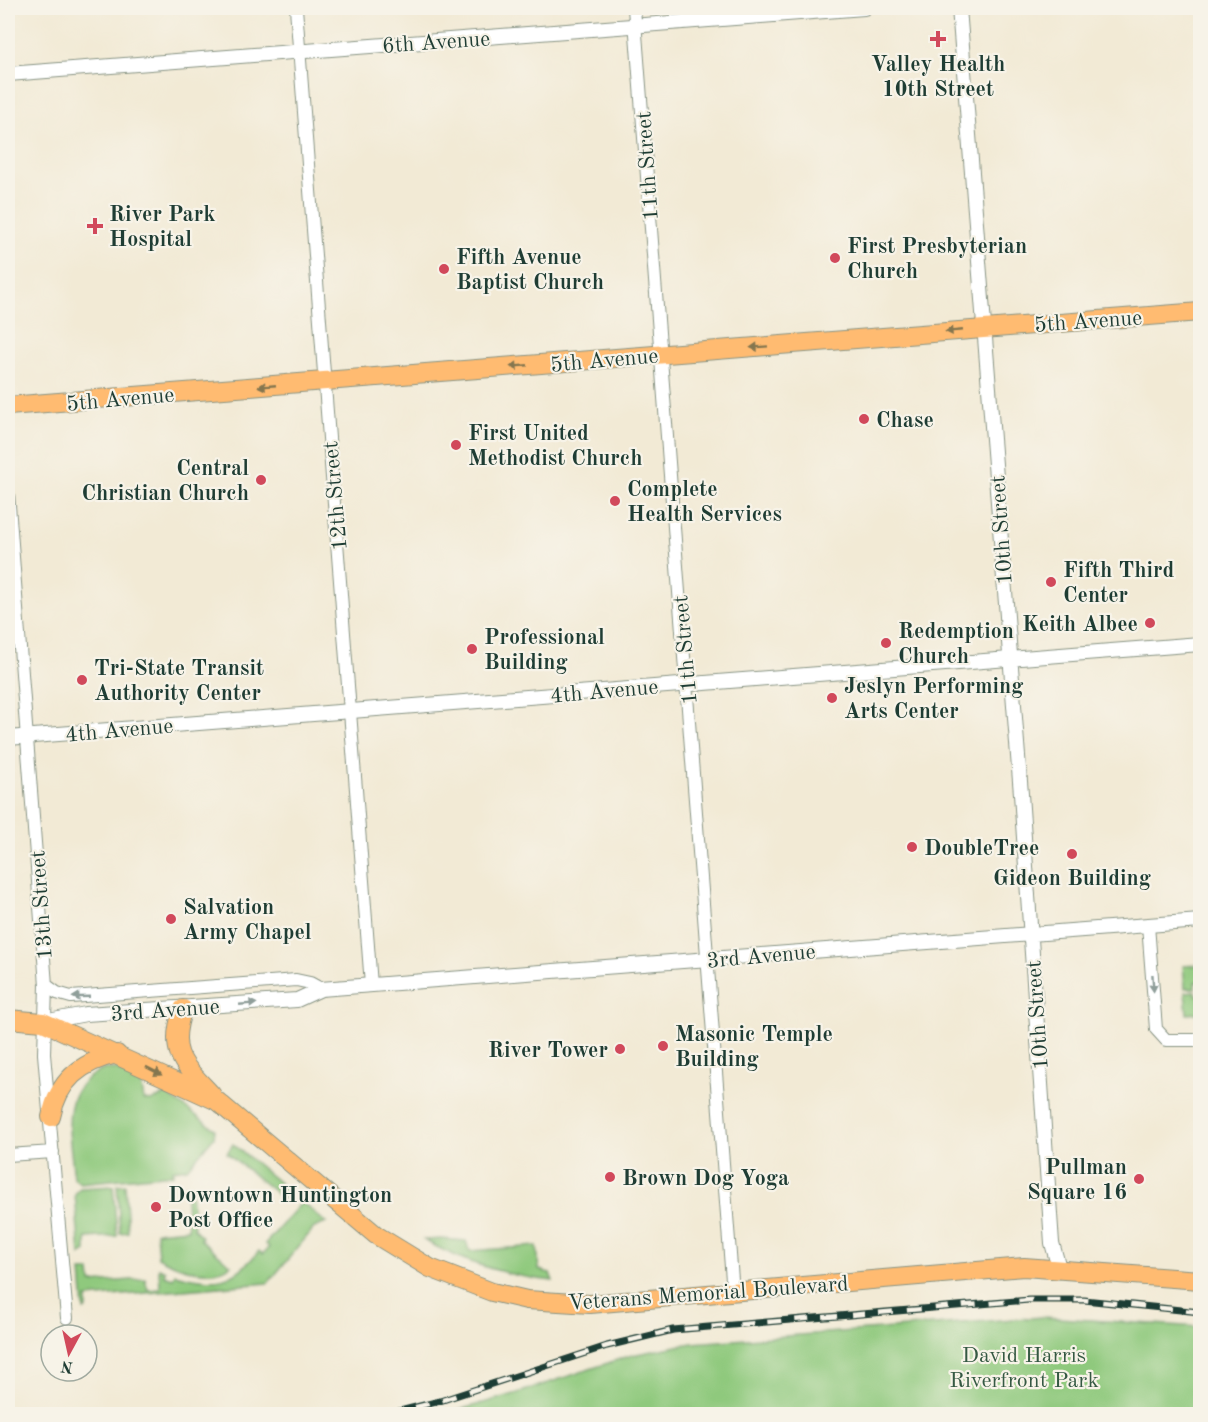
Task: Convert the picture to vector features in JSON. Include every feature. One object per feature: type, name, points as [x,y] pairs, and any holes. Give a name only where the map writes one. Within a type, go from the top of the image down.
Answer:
[{"type":"main road","name":"5th Avenue","points":[[8,406],[1200,312]]},
{"type":"main road","points":[[183,1009],[176,1032],[177,1051],[183,1065],[217,1101]]},
{"type":"main road","name":"3rd Avenue","points":[[8,1019],[43,1022]]},
{"type":"main road","name":"Veterans Memorial Boulevard","points":[[43,1022],[217,1101],[376,1235],[416,1260],[464,1283],[492,1292],[557,1304],[590,1304],[1024,1267],[1200,1280]]},
{"type":"main road","points":[[51,1117],[58,1092],[74,1072],[92,1061],[117,1054]]},
{"type":"street","name":"12th Street","points":[[296,8],[371,986]]},
{"type":"street","name":"11th Street","points":[[634,8],[709,958],[733,1293]]},
{"type":"street","name":"6th Avenue","points":[[8,74],[864,8]]},
{"type":"street","name":"10th Street","points":[[959,8],[1010,658],[1052,1243],[1059,1268]]},
{"type":"street","name":"13th Street","points":[[8,492],[46,985],[43,1022],[67,1318]]},
{"type":"street","name":"4th Avenue","points":[[8,738],[1200,644]]},
{"type":"street","name":"3rd Avenue","points":[[43,1022],[86,1014],[297,1000],[321,989],[1200,921]]},
{"type":"street","points":[[1148,925],[1156,1029],[1166,1040],[1200,1040]]},
{"type":"street","name":"3rd Avenue","points":[[46,985],[57,993],[71,997],[296,980],[310,983],[321,989]]},
{"type":"street","points":[[8,1155],[53,1152]]},
{"type":"green space","points":[[1200,965],[1200,982],[1195,982],[1195,988],[1185,988],[1183,966]]},
{"type":"green space","points":[[1195,991],[1196,996],[1200,996],[1200,1013],[1187,1014],[1185,992]]},
{"type":"green space","points":[[105,1069],[116,1069],[141,1080],[144,1100],[151,1101],[166,1094],[215,1129],[214,1137],[187,1168],[172,1170],[173,1174],[80,1183],[74,1178],[69,1130],[73,1100],[79,1087],[89,1077]]},
{"type":"green space","points":[[233,1144],[289,1191],[283,1199],[227,1153]]},
{"type":"green space","points":[[125,1184],[128,1232],[120,1233],[117,1185]]},
{"type":"green space","points":[[185,1185],[191,1190],[194,1229],[202,1237],[200,1239],[231,1265],[223,1270],[194,1271],[158,1257],[156,1232],[188,1229]]},
{"type":"green space","points":[[113,1186],[117,1236],[86,1238],[86,1251],[80,1255],[75,1194],[80,1188]]},
{"type":"green space","points":[[302,1202],[326,1223],[314,1228],[268,1283],[87,1298],[87,1308],[84,1310],[81,1271],[90,1271],[91,1283],[145,1279],[148,1290],[160,1289],[159,1268],[165,1271],[164,1275],[173,1278],[175,1274],[202,1279],[222,1279],[240,1270],[259,1251],[263,1254],[269,1247],[265,1244]]},
{"type":"green space","points":[[424,1240],[466,1241],[469,1251],[537,1246],[539,1270],[550,1273],[553,1281],[519,1276],[470,1262]]},
{"type":"green space","name":"David Harris Riverfront Park","points":[[1042,1317],[1200,1327],[1200,1414],[445,1414],[518,1393],[632,1355],[692,1343]]},
{"type":"railway","points":[[388,1414],[440,1401],[607,1346],[673,1330],[1029,1300],[1084,1300],[1200,1312]]},
{"type":"place","name":"Valley Health 10th Street","points":[[938,39]]},
{"type":"place","name":"River Park Hospital","points":[[95,226]]},
{"type":"place","name":"First Presbyterian Church","points":[[835,258]]},
{"type":"place","name":"Fifth Avenue Baptist Church","points":[[444,269]]},
{"type":"place","name":"Chase","points":[[864,419]]},
{"type":"place","name":"First United Methodist Church","points":[[456,445]]},
{"type":"place","name":"Central Christian Church","points":[[261,480]]},
{"type":"place","name":"Complete Health Services","points":[[615,501]]},
{"type":"place","name":"Fifth Third Center","points":[[1051,582]]},
{"type":"place","name":"Keith Albee","points":[[1150,623]]},
{"type":"place","name":"Redemption Church","points":[[886,643]]},
{"type":"place","name":"Professional Building","points":[[472,649]]},
{"type":"place","name":"Tri-State Transit Authority Center","points":[[82,680]]},
{"type":"place","name":"Jeslyn Performing Arts Center","points":[[832,698]]},
{"type":"place","name":"DoubleTree","points":[[912,847]]},
{"type":"place","name":"Gideon Building","points":[[1072,854]]},
{"type":"place","name":"Salvation Army Chapel","points":[[171,919]]},
{"type":"place","name":"Masonic Temple Building","points":[[663,1046]]},
{"type":"place","name":"River Tower","points":[[620,1049]]},
{"type":"place","name":"Brown Dog Yoga","points":[[610,1177]]},
{"type":"place","name":"Pullman Square 16","points":[[1139,1179]]},
{"type":"place","name":"Downtown Huntington Post Office","points":[[156,1207]]}]
